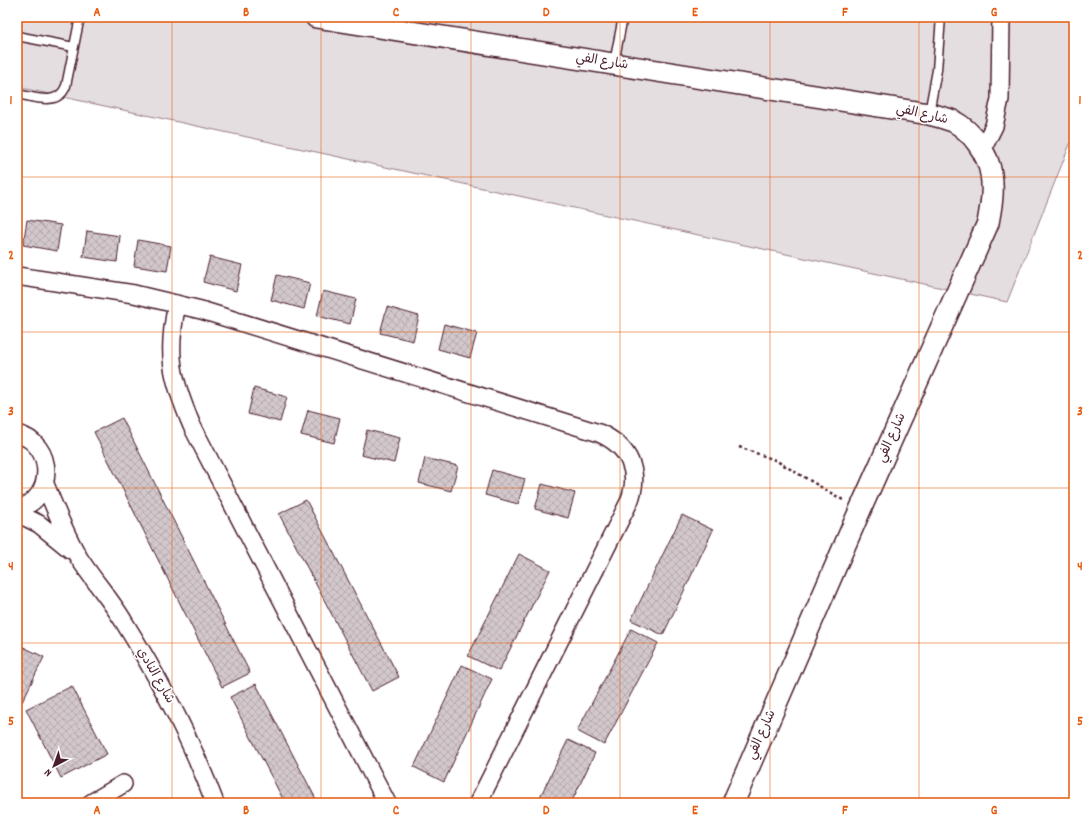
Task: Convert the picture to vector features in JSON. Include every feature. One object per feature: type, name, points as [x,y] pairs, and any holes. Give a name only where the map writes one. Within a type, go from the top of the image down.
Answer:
[{"type":"street","name":"شارع الفي","points":[[316,17],[929,114],[953,122],[969,134],[982,150],[991,174],[992,199],[988,223],[860,510],[733,803]]},
{"type":"street","points":[[982,150],[994,126],[1000,100],[1001,17]]},
{"type":"street","points":[[17,276],[134,294],[177,304],[599,433],[609,437],[626,454],[632,466],[634,491],[478,803]]},
{"type":"street","points":[[177,304],[170,348],[172,367],[183,405],[192,426],[388,803]]},
{"type":"street","points":[[17,434],[33,441],[41,450],[45,460],[47,472],[45,484],[40,494],[32,502],[17,509]]},
{"type":"street","name":"شارع النادي","points":[[45,484],[79,558],[123,621],[166,692],[200,763],[215,803]]},
{"type":"street","name":"شارع النادي","points":[[17,513],[39,524],[52,533],[79,558]]},
{"type":"street","points":[[92,803],[123,784]]},
{"type":"lane","points":[[17,94],[51,99],[62,94],[66,86],[80,17]]},
{"type":"lane","points":[[614,64],[623,17]]},
{"type":"lane","points":[[929,114],[937,70],[941,17]]},
{"type":"lane","points":[[17,36],[74,47]]},
{"type":"path","points":[[739,447],[775,460],[860,510]]},
{"type":"shaded area","points":[[17,17],[1074,17],[1074,134],[1007,302],[17,87]]},
{"type":"building","points":[[27,220],[61,225],[57,251],[23,245]]},
{"type":"building","points":[[87,231],[120,236],[117,262],[83,257]]},
{"type":"building","points":[[138,240],[171,246],[167,271],[134,266]]},
{"type":"building","points":[[210,257],[242,265],[236,291],[203,282]]},
{"type":"building","points":[[277,275],[310,283],[304,309],[271,300]]},
{"type":"building","points":[[323,291],[356,299],[350,324],[317,316]]},
{"type":"building","points":[[387,307],[419,316],[413,341],[380,333]]},
{"type":"building","points":[[444,324],[477,333],[470,358],[438,349]]},
{"type":"building","points":[[254,388],[287,397],[280,422],[248,414]]},
{"type":"building","points":[[308,410],[340,418],[334,443],[301,435]]},
{"type":"building","points":[[122,418],[250,673],[222,687],[94,432]]},
{"type":"building","points":[[367,430],[400,438],[394,463],[361,455]]},
{"type":"building","points":[[425,458],[458,466],[451,491],[419,483]]},
{"type":"building","points":[[492,470],[525,479],[518,504],[485,495]]},
{"type":"building","points":[[542,484],[575,493],[568,518],[535,509]]},
{"type":"building","points":[[306,500],[399,677],[372,691],[279,514]]},
{"type":"building","points":[[682,515],[713,530],[663,635],[631,620]]},
{"type":"building","points":[[519,554],[550,570],[499,671],[468,656]]},
{"type":"building","points":[[631,629],[658,643],[604,745],[577,731]]},
{"type":"building","points":[[17,644],[44,657],[22,702],[17,700]]},
{"type":"building","points":[[462,665],[492,679],[444,782],[414,767]]},
{"type":"building","points":[[256,684],[318,803],[285,803],[230,697]]},
{"type":"building","points":[[72,686],[107,754],[61,778],[26,709]]},
{"type":"building","points":[[568,740],[595,753],[571,803],[537,803]]}]
